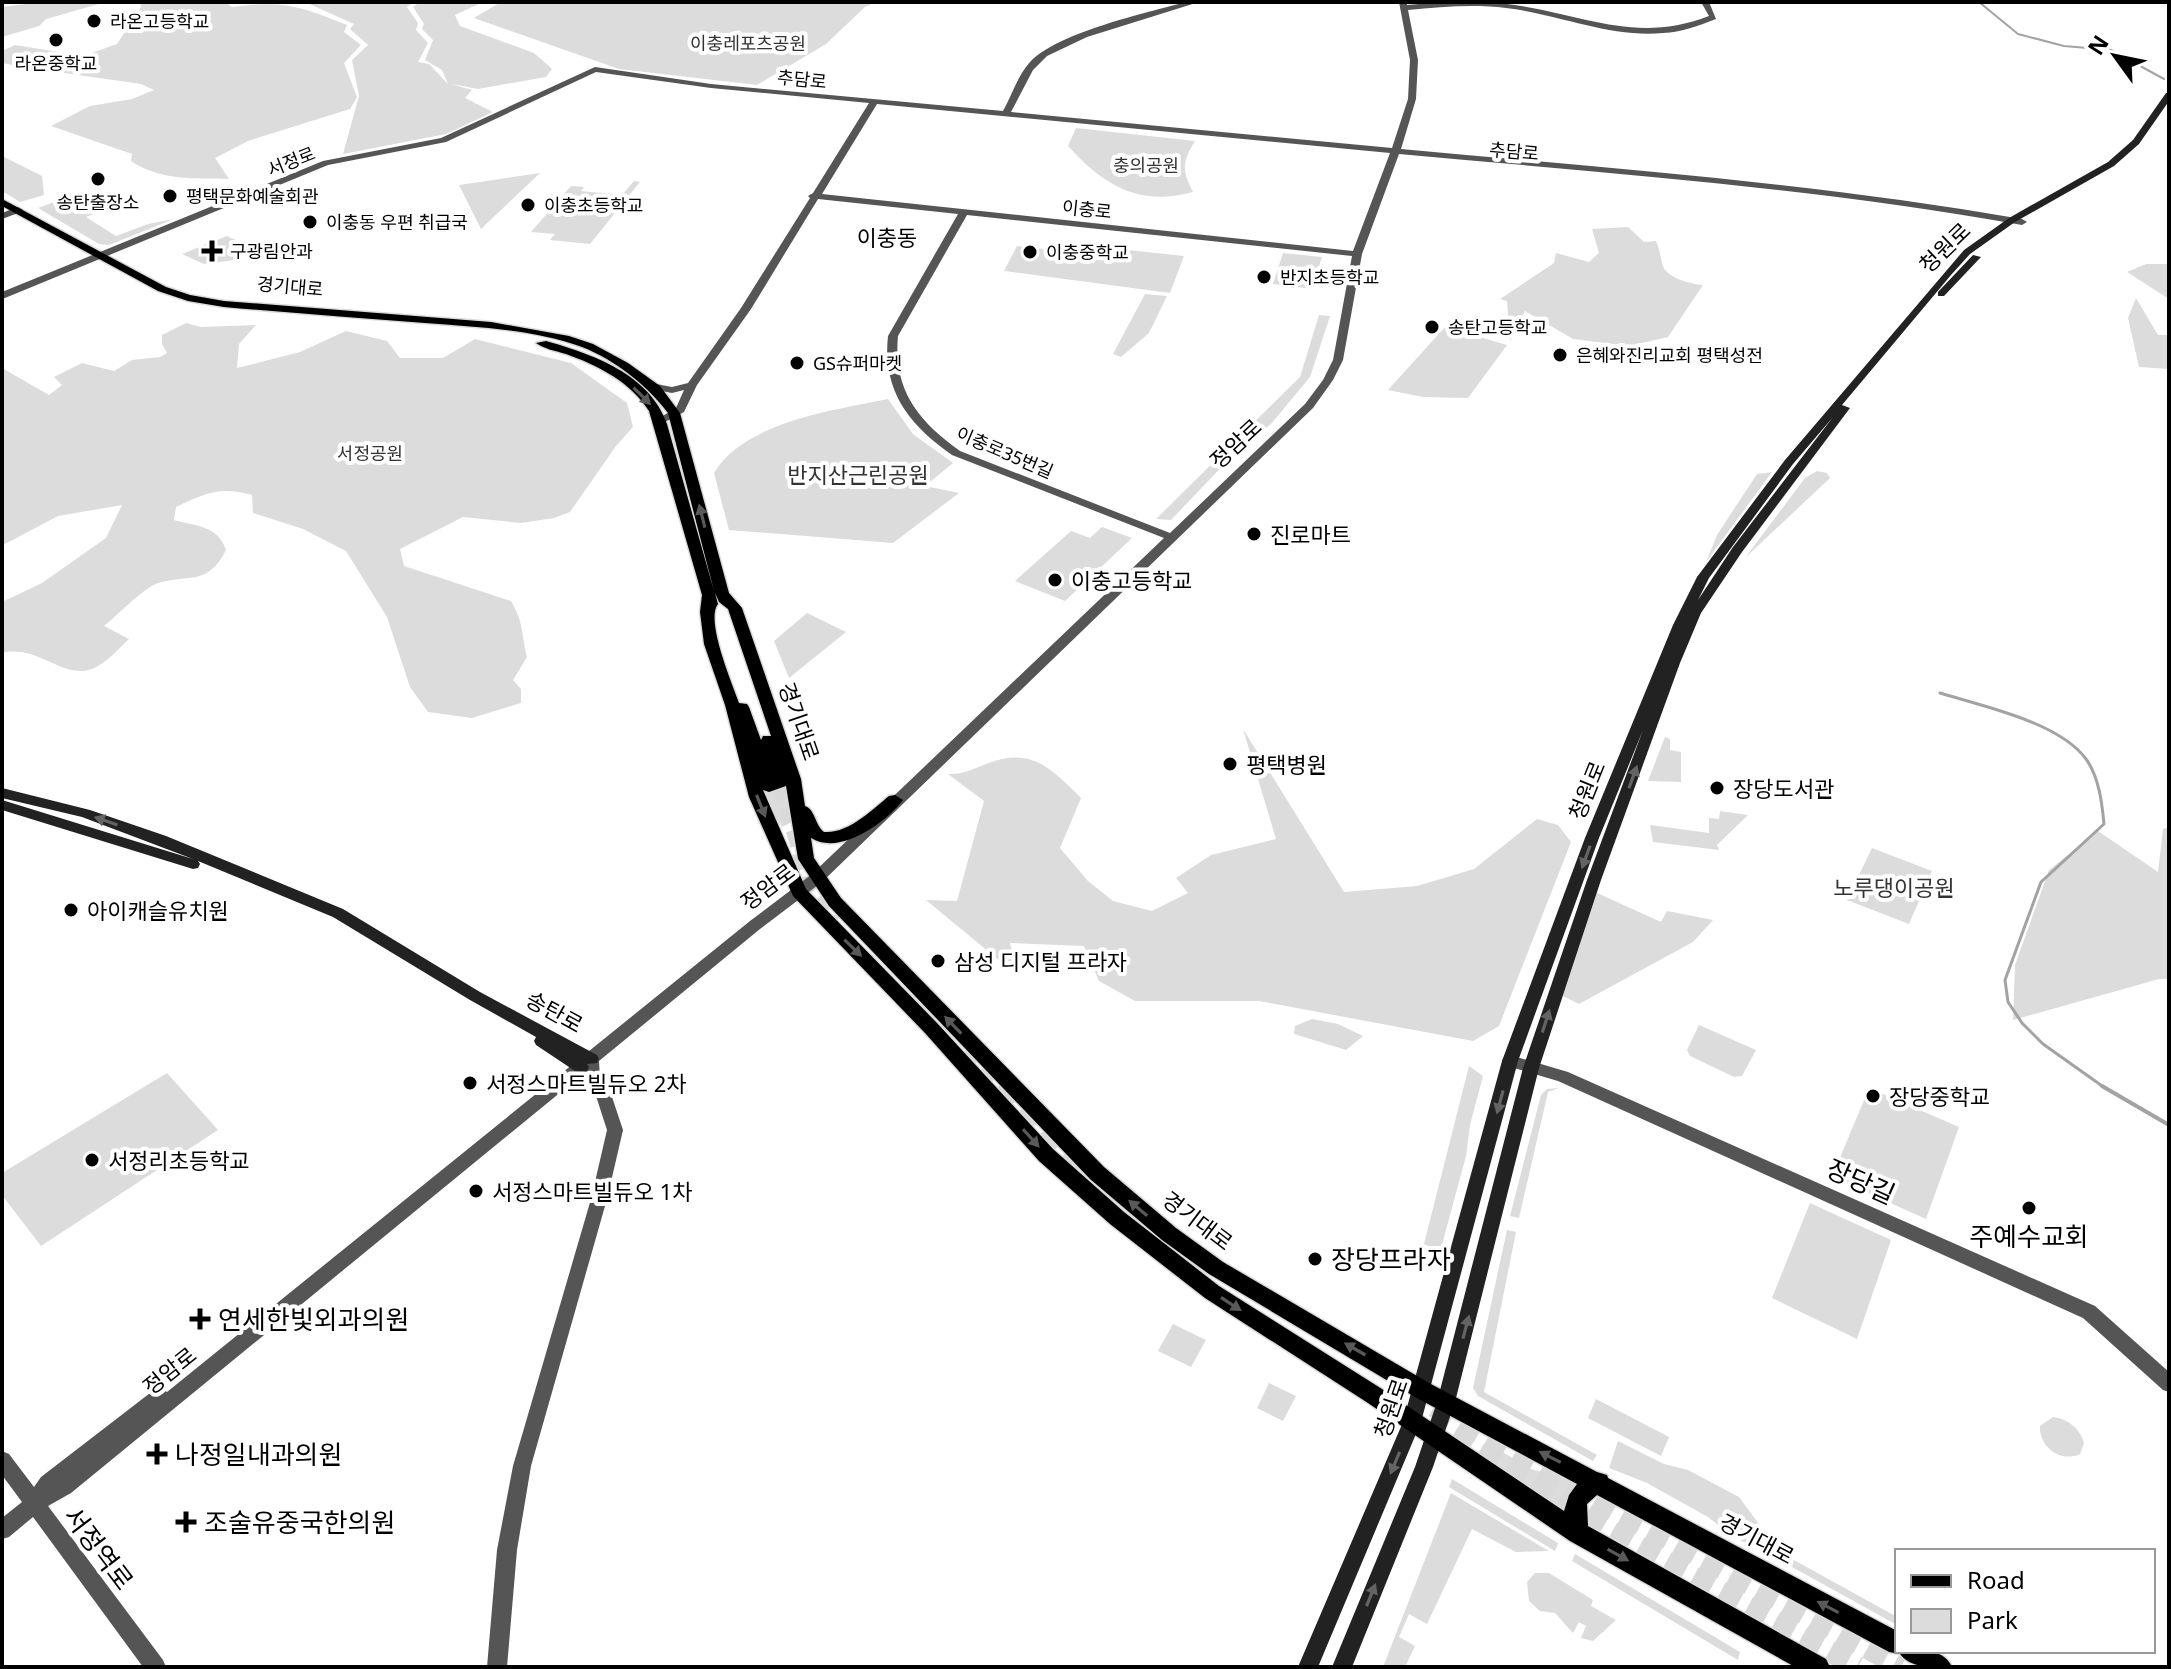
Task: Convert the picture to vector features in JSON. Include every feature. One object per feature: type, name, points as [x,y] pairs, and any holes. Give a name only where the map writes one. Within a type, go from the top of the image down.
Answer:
[{"type":"main road","name":"청원로","points":[[1308,1667],[1412,1422],[1510,1061],[1592,838],[1673,638],[1703,577],[1789,462],[1948,273],[1990,236],[2111,164],[2136,142],[2169,95]]},
{"type":"main road","name":"청원로","points":[[1342,1667],[1435,1437],[1531,1068],[1594,880],[1695,613],[1737,550],[1846,407],[1928,308],[2017,220],[2126,161],[2151,137],[2169,110]]},
{"type":"main road","name":"경기대로","points":[[2,202],[7,213],[171,293],[214,303],[491,325],[565,338],[615,359],[651,386],[668,402],[674,413],[715,594],[725,657],[781,783]]},
{"type":"main road","name":"경기대로","points":[[94,258],[142,291],[198,308],[490,334],[541,342],[575,352],[613,372],[651,404],[661,420],[668,456],[715,594],[735,608],[781,783],[817,878],[835,902],[1097,1173],[1169,1234],[1216,1268],[1422,1390],[1895,1643]]},
{"type":"main road","name":"경기대로","points":[[715,594],[707,612],[711,644],[732,705],[757,797],[799,892],[931,1028],[1046,1155],[1117,1218],[1212,1292],[1578,1533],[1818,1667]]},
{"type":"main road","points":[[781,783],[812,831],[824,838],[852,833],[895,800]]},
{"type":"main road","name":"송탄로","points":[[4,799],[289,900],[333,921],[469,1003],[582,1060]]},
{"type":"main road","points":[[1578,1533],[1574,1516],[1576,1501],[1585,1488],[1599,1482]]},
{"type":"main road","points":[[1914,1653],[1940,1667]]},
{"type":"street","points":[[1006,114],[1034,63],[1063,46],[1116,24],[1195,2]]},
{"type":"street","points":[[1395,153],[1412,99],[1414,60],[1403,5],[1508,6],[1654,33],[1697,25],[1713,17],[1705,2]]},
{"type":"street","name":"추담로","points":[[595,69],[653,80],[1006,114],[1031,119],[1834,194],[2017,220]]},
{"type":"street","name":"서정로","points":[[2,296],[326,163],[443,140],[595,69]]},
{"type":"street","points":[[661,420],[680,410],[692,385],[746,309],[813,196],[874,102]]},
{"type":"street","name":"추담로","points":[[1395,153],[2017,220]]},
{"type":"street","name":"정암로","points":[[2,1530],[34,1504],[64,1487],[582,1060],[817,878],[1302,412],[1328,380],[1338,360],[1357,254],[1395,153]]},
{"type":"street","name":"이충로","points":[[813,196],[1357,254]]},
{"type":"street","points":[[1922,208],[1977,221],[1986,226],[1990,236]]},
{"type":"street","name":"이충로35번길","points":[[964,212],[893,336],[889,354],[892,375],[917,421],[956,453],[1171,537]]},
{"type":"street","points":[[1976,213],[2017,220]]},
{"type":"street","points":[[2,284],[14,291]]},
{"type":"street","points":[[651,386],[672,390],[692,385]]},
{"type":"street","name":"송탄로","points":[[497,1667],[507,1550],[522,1466],[592,1226],[615,1130],[603,1094],[582,1060]]},
{"type":"street","name":"장당길","points":[[1510,1061],[1562,1076],[2089,1312],[2169,1384]]},
{"type":"street","name":"서정역로","points":[[2,1460],[156,1667]]},
{"type":"green space","points":[[41,2],[106,2],[46,19],[39,26],[2,37],[2,7]]},
{"type":"green space","points":[[140,2],[225,2],[232,7],[265,4],[291,6],[347,25],[344,32],[361,45],[344,63],[357,97],[350,109],[248,141],[215,158],[229,179],[178,177],[154,172],[131,161],[132,154],[51,126],[90,106],[132,99],[154,90],[141,84],[43,70],[117,44],[141,7]]},
{"type":"green space","points":[[305,2],[414,2],[407,7],[418,23],[416,30],[428,43],[418,62],[429,64],[448,84],[442,70],[425,60],[433,40],[422,29],[424,24],[413,7],[420,2],[483,2],[455,15],[460,26],[534,53],[552,69],[546,77],[478,89],[451,84],[472,90],[465,98],[493,112],[446,134],[343,154],[359,96],[352,60],[368,45],[350,29],[354,24]]},
{"type":"green space","name":"이충레포츠공원","points":[[501,2],[876,2],[865,7],[826,44],[757,85],[619,69],[474,18]]},
{"type":"green space","points":[[15,45],[59,53],[30,68],[2,63],[2,51]]},
{"type":"green space","name":"충의공원","points":[[1076,128],[1195,141],[1185,166],[1193,192],[1156,197],[1123,189],[1109,182],[1068,146]]},
{"type":"green space","points":[[2,156],[42,176],[44,195],[20,202],[2,191]]},
{"type":"green space","points":[[540,173],[481,229],[459,185]]},
{"type":"green space","points":[[634,181],[640,182],[590,244],[550,240],[555,234],[531,232],[571,186],[584,187],[581,191],[622,195]]},
{"type":"green space","points":[[57,201],[106,205],[106,209],[86,217],[116,236],[148,224],[174,219],[109,245],[99,244],[38,208]]},
{"type":"green space","points":[[1628,227],[1644,242],[1656,241],[1663,266],[1669,274],[1703,285],[1668,337],[1629,346],[1573,339],[1525,311],[1510,341],[1507,301],[1500,299],[1554,263],[1556,253],[1589,262],[1599,253],[1592,229]]},
{"type":"green space","points":[[227,236],[240,242],[242,259],[204,264],[182,254]]},
{"type":"green space","points":[[1017,246],[1105,256],[1109,248],[1184,256],[1170,293],[1004,271]]},
{"type":"green space","points":[[1283,253],[1322,257],[1312,289],[1273,284]]},
{"type":"green space","points":[[2146,264],[2169,264],[2169,299],[2127,272]]},
{"type":"green space","points":[[1145,294],[1167,296],[1149,333],[1121,357],[1113,354]]},
{"type":"green space","points":[[2136,298],[2158,335],[2169,335],[2169,369],[2139,367],[2128,318]]},
{"type":"green space","points":[[1319,315],[1330,316],[1310,377],[1271,424],[1231,457],[1171,520],[1156,519],[1300,377]]},
{"type":"green space","name":"서정공원","points":[[186,323],[201,327],[256,325],[239,344],[237,368],[300,352],[346,331],[387,341],[400,358],[443,358],[475,339],[571,363],[627,403],[633,427],[570,512],[521,523],[463,517],[400,549],[404,566],[511,601],[520,622],[527,657],[513,680],[521,689],[521,703],[472,718],[428,712],[410,687],[387,617],[346,551],[303,529],[253,513],[252,495],[231,491],[204,495],[176,507],[174,520],[211,531],[226,550],[205,574],[152,586],[104,626],[129,639],[102,664],[89,670],[72,670],[35,655],[2,653],[2,602],[42,583],[106,538],[122,505],[58,516],[5,544],[2,541],[2,368],[49,395],[62,385],[54,377],[82,363],[114,371],[132,360],[160,357],[167,353],[162,344],[162,335]]},
{"type":"green space","points":[[1445,327],[1507,345],[1468,398],[1423,397],[1388,390]]},
{"type":"green space","name":"반지산근린공원","points":[[888,399],[913,434],[953,463],[925,486],[959,493],[893,543],[729,530],[714,473],[746,441],[792,421]]},
{"type":"green space","points":[[1817,471],[1827,473],[1830,478],[1745,558],[1805,478]]},
{"type":"green space","points":[[1772,472],[1706,562],[1717,535],[1757,474]]},
{"type":"green space","points":[[1102,527],[1132,538],[1065,601],[1015,581],[1071,531],[1090,538]]},
{"type":"green space","points":[[807,613],[846,632],[789,678],[774,641]]},
{"type":"green space","points":[[1243,729],[1344,892],[1417,886],[1474,869],[1537,819],[1558,825],[1571,842],[1499,1026],[1473,1041],[1259,1001],[1135,1001],[1099,981],[1084,946],[1010,943],[1018,976],[926,900],[957,901],[984,801],[948,774],[1017,758],[1029,759],[1050,770],[1081,798],[1060,848],[1088,881],[1113,901],[1152,911],[1188,893],[1176,878],[1211,855],[1276,839]]},
{"type":"green space","points":[[1665,737],[1670,739],[1670,750],[1681,752],[1681,782],[1648,781]]},
{"type":"green space","points":[[787,783],[792,822],[782,827],[757,789]]},
{"type":"green space","points":[[1720,811],[1748,815],[1717,845],[1719,850],[1653,842],[1650,825],[1709,833],[1709,818],[1719,819]]},
{"type":"green space","points":[[2169,827],[2169,979],[2159,979],[2013,1020],[2015,965],[2049,870],[2098,831],[2158,872],[2163,829]]},
{"type":"green space","name":"노루댕이공원","points":[[1872,848],[1932,871],[1909,924],[1847,900]]},
{"type":"green space","points":[[1597,893],[1661,922],[1667,911],[1713,920],[1693,942],[1579,1004],[1563,996]]},
{"type":"green space","points":[[1312,1019],[1338,1024],[1363,1036],[1346,1050],[1294,1034],[1295,1026]]},
{"type":"green space","points":[[1699,1025],[1756,1050],[1742,1076],[1734,1077],[1690,1056],[1687,1050]]},
{"type":"green space","points":[[1469,1066],[1483,1076],[1470,1125],[1466,1156],[1440,1252],[1424,1244]]},
{"type":"green space","points":[[167,1073],[218,1130],[41,1246],[2,1195],[2,1173]]},
{"type":"green space","points":[[1559,1088],[1548,1092],[1519,1218],[1510,1216],[1541,1095],[1547,1089]]},
{"type":"green space","points":[[1869,1088],[1959,1127],[1926,1219],[1832,1177]]},
{"type":"green space","points":[[1810,1203],[1891,1240],[1857,1339],[1772,1298]]},
{"type":"green space","points":[[1507,1230],[1516,1232],[1484,1392],[1597,1455],[1593,1461],[1478,1396],[1473,1388]]},
{"type":"green space","points":[[1173,1324],[1206,1340],[1191,1367],[1158,1351]]},
{"type":"green space","points":[[1269,1383],[1296,1396],[1283,1421],[1257,1408]]},
{"type":"green space","points":[[1596,1399],[1669,1437],[1661,1456],[1588,1418]]},
{"type":"green space","points":[[2053,1417],[2068,1422],[2080,1433],[2084,1443],[2080,1454],[2058,1455],[2047,1446],[2040,1426]]},
{"type":"green space","points":[[1618,1441],[1664,1464],[1688,1470],[1739,1497],[1778,1550],[1775,1558],[1732,1536],[1708,1517],[1647,1483],[1609,1468]]},
{"type":"green space","points":[[1494,1447],[1531,1469],[1580,1483],[1570,1520],[1488,1461]]},
{"type":"green space","points":[[1452,1479],[1558,1543],[1555,1551],[1449,1487]]},
{"type":"green space","points":[[1451,1493],[1549,1551],[1516,1552],[1472,1529],[1427,1624],[1409,1614],[1399,1637],[1415,1646],[1405,1667],[1383,1667]]},
{"type":"green space","points":[[1575,1554],[1740,1652],[1738,1660],[1572,1561]]},
{"type":"green space","points":[[1794,1560],[1895,1616],[1895,1624],[1792,1567]]},
{"type":"green space","points":[[1535,1573],[1549,1573],[1593,1600],[1591,1606],[1616,1620],[1593,1641],[1581,1638],[1586,1626],[1579,1622],[1573,1633],[1555,1613],[1540,1611],[1529,1601],[1527,1582]]},
{"type":"waterway","points":[[1979,2],[2018,34],[2064,46],[2111,50],[2164,79]]},
{"type":"waterway","points":[[1940,693],[2039,725],[2074,746],[2094,774],[2104,824],[2041,882],[2005,980],[2008,1002],[2022,1023],[2043,1044],[2103,1087]]},
{"type":"waterway","points":[[2103,1087],[2169,1125]]},
{"type":"tunnel","points":[[780,784],[809,882],[840,917]]},
{"type":"tunnel","points":[[967,1050],[1003,1088]]},
{"type":"tunnel","points":[[1001,1086],[1089,1177]]},
{"type":"tunnel","points":[[1434,1407],[1614,1510],[1901,1667]]},
{"type":"tunnel","points":[[1452,1437],[1605,1528],[1858,1667]]},
{"type":"place","name":"라온고등학교","points":[[94,21]]},
{"type":"place","name":"라온중학교","points":[[56,40]]},
{"type":"place","name":"송탄출장소","points":[[98,179]]},
{"type":"place","name":"평택문화예술회관","points":[[170,196]]},
{"type":"place","name":"이충초등학교","points":[[528,205]]},
{"type":"place","name":"이충동 우편 취급국","points":[[310,222]]},
{"type":"place","name":"구광림안과","points":[[212,251]]},
{"type":"place","name":"이충중학교","points":[[1030,252]]},
{"type":"place","name":"반지초등학교","points":[[1264,277]]},
{"type":"place","name":"송탄고등학교","points":[[1432,327]]},
{"type":"place","name":"은혜와진리교회 평택성전","points":[[1560,355]]},
{"type":"place","name":"GS슈퍼마켓","points":[[797,363]]},
{"type":"place","name":"진로마트","points":[[1254,534]]},
{"type":"place","name":"이충고등학교","points":[[1055,580]]},
{"type":"place","name":"평택병원","points":[[1230,764]]},
{"type":"place","name":"장당도서관","points":[[1717,788]]},
{"type":"place","name":"아이캐슬유치원","points":[[71,910]]},
{"type":"place","name":"삼성 디지털 프라자","points":[[938,961]]},
{"type":"place","name":"서정스마트빌듀오 2차","points":[[470,1083]]},
{"type":"place","name":"장당중학교","points":[[1873,1096]]},
{"type":"place","name":"서정리초등학교","points":[[92,1160]]},
{"type":"place","name":"서정스마트빌듀오 1차","points":[[476,1191]]},
{"type":"place","name":"주예수교회","points":[[2029,1208]]},
{"type":"place","name":"장당프라자","points":[[1315,1259]]},
{"type":"place","name":"연세한빛외과의원","points":[[200,1319]]},
{"type":"place","name":"나정일내과의원","points":[[157,1454]]},
{"type":"place","name":"조술유중국한의원","points":[[186,1522]]},
{"type":"district","name":"이충동","points":[[887,237]]}]
